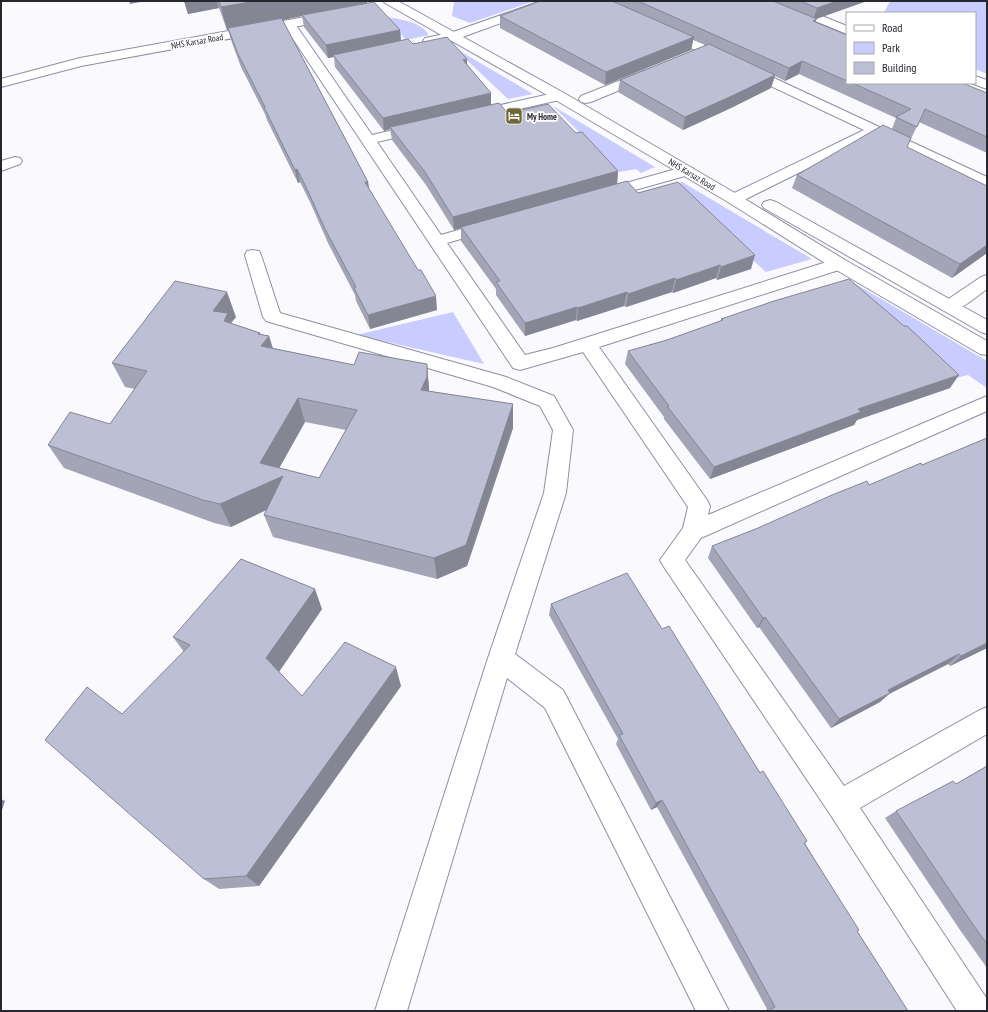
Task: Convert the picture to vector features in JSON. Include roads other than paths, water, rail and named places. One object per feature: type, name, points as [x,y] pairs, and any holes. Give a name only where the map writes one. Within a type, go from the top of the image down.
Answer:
[{"type":"street","points":[[388,4],[414,1]]},
{"type":"street","name":"NHS Karsaz Road","points":[[414,1],[460,33],[559,96],[734,199],[839,264],[934,320],[987,349]]},
{"type":"street","points":[[415,44],[460,33],[552,1]]},
{"type":"street","points":[[775,1],[846,30]]},
{"type":"street","name":"NHS Karsaz Road","points":[[388,4],[460,33],[586,99],[987,328]]},
{"type":"street","points":[[761,4],[846,40]]},
{"type":"street","name":"NHS Karsaz Road","points":[[1,82],[80,62],[289,24],[340,9],[52,57]]},
{"type":"street","points":[[289,24],[326,64],[368,140],[520,363],[556,354],[839,264]]},
{"type":"street","points":[[658,29],[720,57]]},
{"type":"street","points":[[692,56],[706,50]]},
{"type":"street","points":[[734,63],[987,183]]},
{"type":"street","points":[[586,99],[656,70]]},
{"type":"street","points":[[970,85],[987,85]]},
{"type":"street","points":[[970,85],[987,98]]},
{"type":"street","points":[[460,119],[559,96]]},
{"type":"street","points":[[368,140],[429,126]]},
{"type":"street","points":[[734,199],[875,130]]},
{"type":"street","points":[[588,199],[687,171]]},
{"type":"street","points":[[437,241],[505,222]]},
{"type":"street","points":[[253,255],[272,317],[499,382],[547,401],[563,430],[555,492],[501,658],[391,1011]]},
{"type":"street","points":[[950,306],[987,282]]},
{"type":"street","points":[[586,344],[699,506],[693,531],[672,560],[840,804],[976,1011]]},
{"type":"street","points":[[693,531],[987,403]]},
{"type":"street","points":[[501,658],[554,699],[713,1011]]},
{"type":"street","points":[[840,804],[987,720]]},
{"type":"place","name":"My Home","points":[[514,116]]}]
